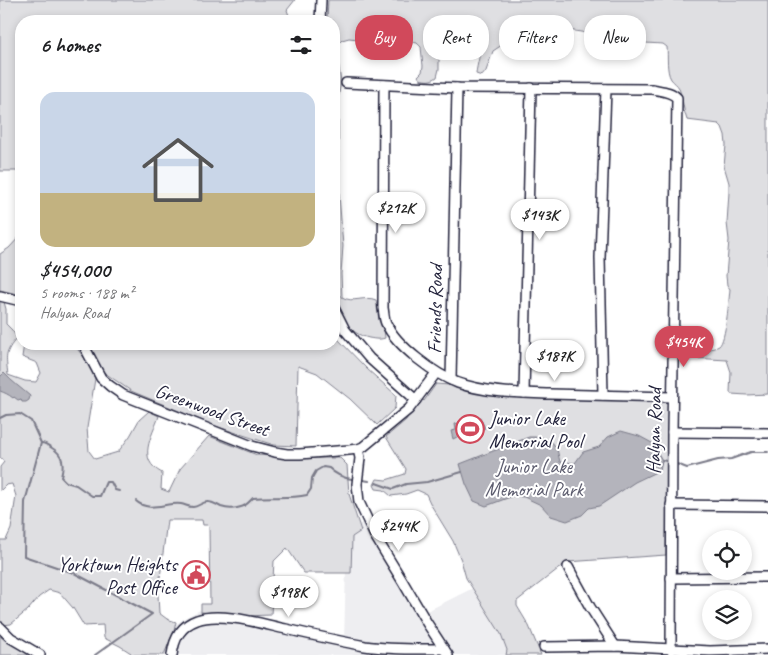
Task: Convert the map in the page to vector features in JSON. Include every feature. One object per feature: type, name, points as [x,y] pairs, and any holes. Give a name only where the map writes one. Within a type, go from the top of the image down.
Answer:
[{"type":"street","points":[[320,15],[321,0]]},
{"type":"street","points":[[346,84],[457,88],[606,89],[600,258],[603,395]]},
{"type":"street","points":[[384,85],[383,308],[386,323],[403,346],[436,373],[459,384],[478,388],[524,393],[672,397]]},
{"type":"street","name":"Friends Road","points":[[451,380],[457,88]]},
{"type":"street","points":[[524,393],[530,88]]},
{"type":"street","name":"Halyan Road","points":[[606,89],[652,89],[670,92],[677,98],[670,650]]},
{"type":"street","points":[[0,296],[15,300]]},
{"type":"street","points":[[340,320],[345,330],[369,358],[416,400]]},
{"type":"street","name":"Greenwood Street","points":[[86,350],[101,378],[123,395],[252,446],[287,454],[358,449]]},
{"type":"street","points":[[436,373],[409,409],[358,449],[360,458],[357,484],[359,502],[375,536],[426,623],[446,652]]},
{"type":"street","points":[[672,432],[768,433]]},
{"type":"street","points":[[671,505],[768,506]]},
{"type":"street","points":[[568,566],[590,607],[615,646]]},
{"type":"street","points":[[671,578],[768,577]]},
{"type":"street","points":[[172,655],[175,638],[184,628],[195,620],[221,617],[381,648],[446,652]]},
{"type":"street","points":[[0,627],[11,638],[40,655]]},
{"type":"street","points":[[544,647],[615,646],[710,651],[768,649]]},
{"type":"shaded area","points":[[4,373],[30,396],[29,400],[22,402],[21,399],[18,400],[0,391],[0,377]]},
{"type":"shaded area","name":"Junior Lake Memorial Pool","points":[[480,417],[485,428],[462,441],[459,436],[453,439],[451,431],[456,430],[455,424]]},
{"type":"shaded area","points":[[621,431],[639,436],[652,443],[662,460],[660,470],[635,482],[599,506],[589,508],[582,515],[567,521],[551,516],[541,505],[524,497],[513,496],[486,506],[474,501],[460,464],[529,437],[541,437],[552,442],[557,449],[560,462],[575,463],[583,452],[599,447],[608,437]]},
{"type":"shaded area","points":[[368,520],[421,614],[491,579],[527,655],[162,655],[174,626],[200,610],[224,612],[344,641],[347,530]]},
{"type":"green space","points":[[0,0],[295,0],[287,10],[289,15],[15,15],[15,171],[0,171]]},
{"type":"green space","points":[[328,0],[768,0],[768,394],[731,394],[731,372],[727,360],[693,358],[690,355],[692,351],[719,346],[724,336],[730,289],[727,285],[726,276],[729,240],[727,223],[729,183],[724,166],[725,135],[719,124],[687,120],[679,88],[669,76],[667,47],[663,44],[646,43],[646,15],[584,15],[584,33],[574,31],[574,15],[499,15],[499,47],[493,51],[486,71],[482,76],[476,74],[479,60],[489,60],[489,15],[423,15],[423,60],[439,60],[437,77],[427,80],[420,79],[418,76],[422,72],[423,66],[421,47],[413,42],[413,15],[355,15],[355,39],[349,38],[340,42],[340,15],[327,15]]},
{"type":"green space","points":[[340,207],[343,246],[342,297],[350,300],[368,298],[376,300],[379,320],[384,329],[385,338],[379,339],[362,336],[346,324],[340,314]]},
{"type":"green space","points":[[15,242],[15,294],[0,290],[0,254]]},
{"type":"green space","points":[[0,301],[4,302],[6,309],[6,324],[15,335],[15,341],[7,355],[8,375],[25,381],[36,382],[41,373],[37,363],[22,357],[23,350],[78,350],[89,363],[95,379],[87,428],[89,451],[95,459],[118,452],[139,420],[149,411],[159,416],[150,440],[148,454],[154,467],[162,473],[161,489],[169,492],[180,469],[209,436],[257,455],[297,458],[340,458],[347,465],[349,494],[361,531],[352,537],[351,573],[304,573],[287,548],[274,561],[271,615],[245,616],[201,612],[201,604],[210,604],[209,527],[203,525],[202,520],[167,520],[158,595],[159,613],[167,619],[176,622],[164,655],[130,655],[131,653],[104,638],[103,625],[84,626],[73,608],[60,593],[49,590],[11,624],[2,625],[0,622],[0,540],[6,540],[11,529],[16,496],[12,484],[6,485],[0,491],[0,467],[4,462],[0,457]]},
{"type":"green space","points":[[340,341],[396,395],[395,408],[377,425],[350,399],[317,373],[298,366],[296,446],[274,445],[215,426],[131,391],[102,371],[90,350],[340,350]]},
{"type":"green space","name":"Junior Lake Memorial Park","points":[[436,384],[669,402],[666,555],[567,562],[517,601],[517,606],[529,626],[541,655],[506,655],[507,650],[501,634],[466,578],[453,541],[426,494],[417,490],[391,496],[384,490],[376,489],[374,485],[377,479],[386,480],[405,474],[406,469],[386,437],[406,420],[414,407],[424,401]]},
{"type":"green space","points":[[0,636],[6,641],[31,655],[0,655]]},
{"type":"waterway","points":[[0,418],[6,415],[20,414],[31,421],[41,443],[25,502],[24,556],[74,573],[152,614],[95,655]]},
{"type":"waterway","points":[[41,443],[48,445],[61,457],[63,464],[61,477],[66,482],[76,485],[92,496],[100,496],[106,482],[111,482],[115,490],[119,491]]},
{"type":"waterway","points":[[677,464],[687,468],[718,460],[731,459],[751,452],[768,452]]},
{"type":"waterway","points":[[662,460],[666,461]]},
{"type":"waterway","points":[[136,501],[152,507],[175,504],[193,507],[209,502],[223,508],[239,508],[253,498],[307,495],[311,489],[312,478],[316,471],[323,467],[329,468],[340,476],[352,479]]},
{"type":"waterway","points":[[376,483],[393,489],[406,484],[427,482],[462,472]]},
{"type":"waterway","points":[[363,480],[369,481]]},
{"type":"place","name":"Junior Lake Memorial Pool","points":[[470,429]]},
{"type":"place","name":"Yorktown Heights Post Office","points":[[196,575]]}]
